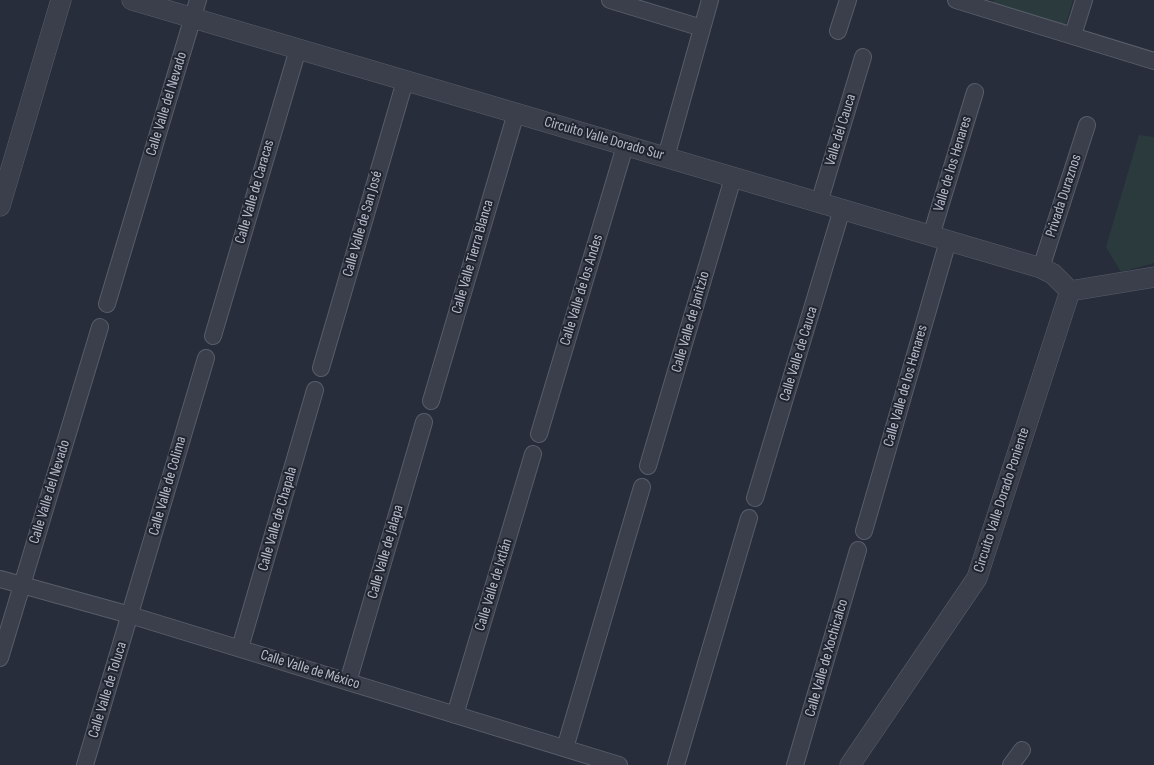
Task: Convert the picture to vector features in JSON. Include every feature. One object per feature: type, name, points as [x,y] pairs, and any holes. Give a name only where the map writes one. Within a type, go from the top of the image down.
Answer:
[{"type":"street","points":[[0,206],[61,0]]},
{"type":"street","name":"Circuito Valle Dorado Sur","points":[[132,0],[196,9],[298,49],[1041,268],[1053,274],[1070,292]]},
{"type":"street","points":[[610,0],[702,28]]},
{"type":"street","points":[[666,157],[710,0]]},
{"type":"street","points":[[838,31],[848,0]]},
{"type":"street","points":[[956,0],[982,4],[1154,61]]},
{"type":"street","points":[[1073,35],[1084,0]]},
{"type":"street","name":"Calle Valle del Nevado","points":[[107,304],[196,9]]},
{"type":"street","name":"Calle Valle de Caracas","points":[[213,336],[298,49]]},
{"type":"street","name":"Valle del Cauca","points":[[819,203],[863,57]]},
{"type":"street","name":"Calle Valle de San José","points":[[321,368],[405,81]]},
{"type":"street","name":"Valle de los Henares","points":[[940,238],[975,92]]},
{"type":"street","name":"Calle Valle Tierra Blanca","points":[[431,401],[516,113]]},
{"type":"street","name":"Privada Duraznos","points":[[1041,268],[1087,125]]},
{"type":"street","name":"Calle Valle de los Andes","points":[[539,434],[625,146]]},
{"type":"street","name":"Calle Valle de Janitzio","points":[[648,466],[733,178]]},
{"type":"street","name":"Calle Valle de Cauca","points":[[755,498],[842,210]]},
{"type":"street","name":"Calle Valle de los Henares","points":[[864,531],[940,238]]},
{"type":"street","points":[[1070,292],[1154,277]]},
{"type":"street","name":"Circuito Valle Dorado Poniente","points":[[850,765],[976,578],[987,553],[1070,292]]},
{"type":"street","name":"Calle Valle del Nevado","points":[[0,658],[100,327]]},
{"type":"street","name":"Calle Valle de Colima","points":[[130,615],[206,358]]},
{"type":"street","name":"Calle Valle de Chapala","points":[[240,648],[315,390]]},
{"type":"street","name":"Calle Valle de Jalapa","points":[[348,682],[424,422]]},
{"type":"street","name":"Calle Valle de Ixtlán","points":[[455,715],[533,454]]},
{"type":"street","points":[[565,748],[642,487]]},
{"type":"street","points":[[676,765],[750,518]]},
{"type":"street","name":"Calle Valle de Xochicalco","points":[[795,765],[858,550]]},
{"type":"street","name":"Calle Valle de México","points":[[0,579],[240,648],[613,764]]},
{"type":"street","name":"Calle Valle de Toluca","points":[[85,765],[130,615]]},
{"type":"street","points":[[1011,765],[1022,750]]},
{"type":"shaded area","points":[[994,0],[1073,0],[1065,27],[993,5]]},
{"type":"shaded area","points":[[1139,135],[1154,137],[1154,263],[1121,272],[1106,247]]}]
